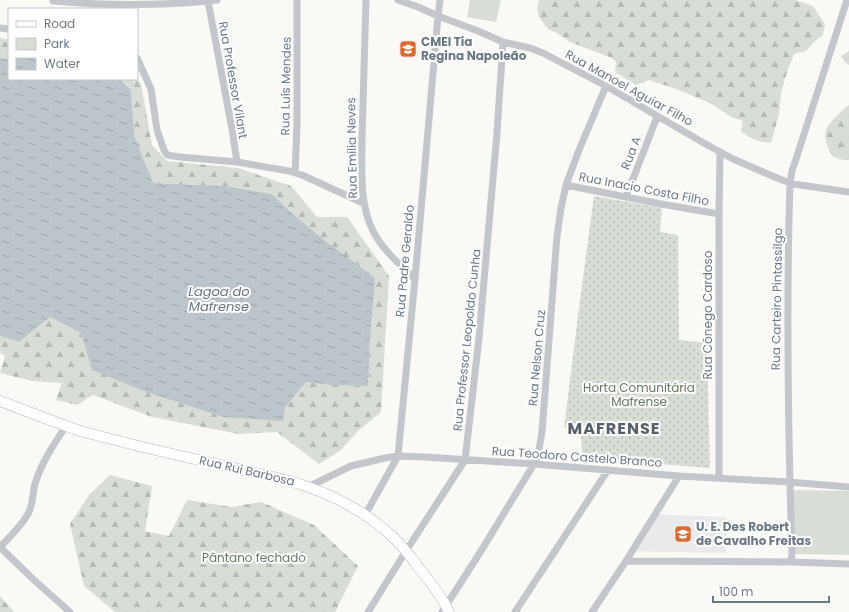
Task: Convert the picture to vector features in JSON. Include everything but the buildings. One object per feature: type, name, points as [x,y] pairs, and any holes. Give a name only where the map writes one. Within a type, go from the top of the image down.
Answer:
[{"type":"street","points":[[53,1],[120,7],[217,0]]},
{"type":"street","name":"Rua Luís Mendes","points":[[295,173],[297,109],[297,0]]},
{"type":"street","name":"Rua Emília Neves","points":[[366,0],[362,163],[364,203],[373,231],[381,243],[415,279]]},
{"type":"street","name":"Rua Manoel Aguiar Filho","points":[[398,0],[503,42],[537,50],[606,86],[657,117],[720,152],[790,183],[849,192]]},
{"type":"street","name":"Rua Padre Geraldo","points":[[365,515],[398,456],[440,0]]},
{"type":"street","name":"Rua Carteiro Pintassilgo","points":[[791,562],[787,332],[790,183],[792,171],[847,0]]},
{"type":"street","name":"Rua Professor Vilant","points":[[208,1],[237,162]]},
{"type":"street","name":"Rua Professor Leopoldo Cunha","points":[[368,612],[465,460],[479,338],[497,133],[503,42]]},
{"type":"street","points":[[138,60],[151,89],[157,130],[166,153],[172,156],[237,162],[295,173],[364,203]]},
{"type":"street","name":"Rua Nelson Cruz","points":[[446,610],[538,455],[541,439],[557,236],[561,208],[566,185],[606,86]]},
{"type":"street","name":"Rua A","points":[[626,197],[657,117]]},
{"type":"street","name":"Rua Cônego Cardoso","points":[[719,478],[720,152]]},
{"type":"street","name":"Rua Inacio Costa Filho","points":[[566,185],[719,214]]},
{"type":"street","name":"Rua Rui Barbosa","points":[[0,401],[66,426],[111,439],[277,477],[308,487],[336,499],[365,515],[384,529],[406,551],[446,610]]},
{"type":"street","points":[[66,426],[51,450],[40,472],[35,485],[32,504],[28,513],[0,547],[70,612]]},
{"type":"street","name":"Rua Teodoro Castelo Branco","points":[[308,487],[352,466],[378,459],[398,456],[534,464],[679,476],[849,487]]},
{"type":"street","points":[[514,612],[608,470]]},
{"type":"street","points":[[592,612],[679,476]]},
{"type":"street","points":[[626,561],[791,562],[849,564]]},
{"type":"shaded area","name":"U. E. Des Robert de Cavalho Freitas","points":[[651,514],[727,517],[726,553],[628,551]]},
{"type":"green space","points":[[470,0],[501,0],[496,22],[467,17]]},
{"type":"green space","points":[[539,0],[797,0],[813,6],[825,24],[823,35],[806,51],[794,54],[781,93],[779,114],[771,143],[751,138],[741,131],[743,121],[731,117],[710,103],[649,80],[636,85],[615,72],[616,62],[612,58],[570,42],[548,29],[539,17],[537,8]]},
{"type":"green space","points":[[0,38],[8,40],[8,59],[0,58]]},
{"type":"green space","points":[[849,50],[849,65],[841,56]]},
{"type":"green space","points":[[121,80],[138,80],[141,84],[152,145],[167,161],[238,168],[291,186],[317,217],[347,217],[389,276],[381,412],[358,431],[341,450],[319,464],[277,432],[239,434],[152,417],[93,395],[77,405],[56,400],[62,383],[32,381],[0,373],[5,356],[0,353],[0,336],[19,342],[50,317],[81,333],[92,370],[285,408],[306,382],[329,385],[368,386],[370,339],[328,243],[294,215],[272,194],[225,186],[153,183],[134,135],[131,90]]},
{"type":"green space","points":[[849,105],[849,160],[841,160],[834,157],[830,152],[826,141],[826,131],[832,120]]},
{"type":"green space","name":"Horta Comunitária Mafrense","points":[[594,196],[662,208],[660,232],[678,235],[679,340],[707,343],[710,468],[582,458],[581,430],[564,428]]},
{"type":"green space","name":"Pântano fechado","points":[[110,475],[152,486],[145,531],[169,536],[187,500],[232,507],[261,502],[314,525],[358,566],[335,612],[115,612],[84,586],[70,524],[89,495]]},
{"type":"green space","points":[[793,490],[849,491],[849,555],[792,554]]},
{"type":"green space","points":[[0,596],[14,612],[0,612]]},
{"type":"water","name":"Lagoa do Mafrense","points":[[0,58],[8,59],[8,80],[121,80],[131,90],[134,135],[153,183],[225,186],[272,194],[294,215],[328,243],[375,278],[368,386],[329,385],[306,382],[285,408],[283,421],[223,417],[141,390],[92,370],[81,333],[50,317],[19,342],[0,336]]},
{"type":"place","name":"CMEI Tia Regina Napoleão","points":[[408,49]]},
{"type":"place","name":"U. E. Des Robert de Cavalho Freitas","points":[[683,534]]},
{"type":"district","name":"MAFRENSE","points":[[614,428]]}]
